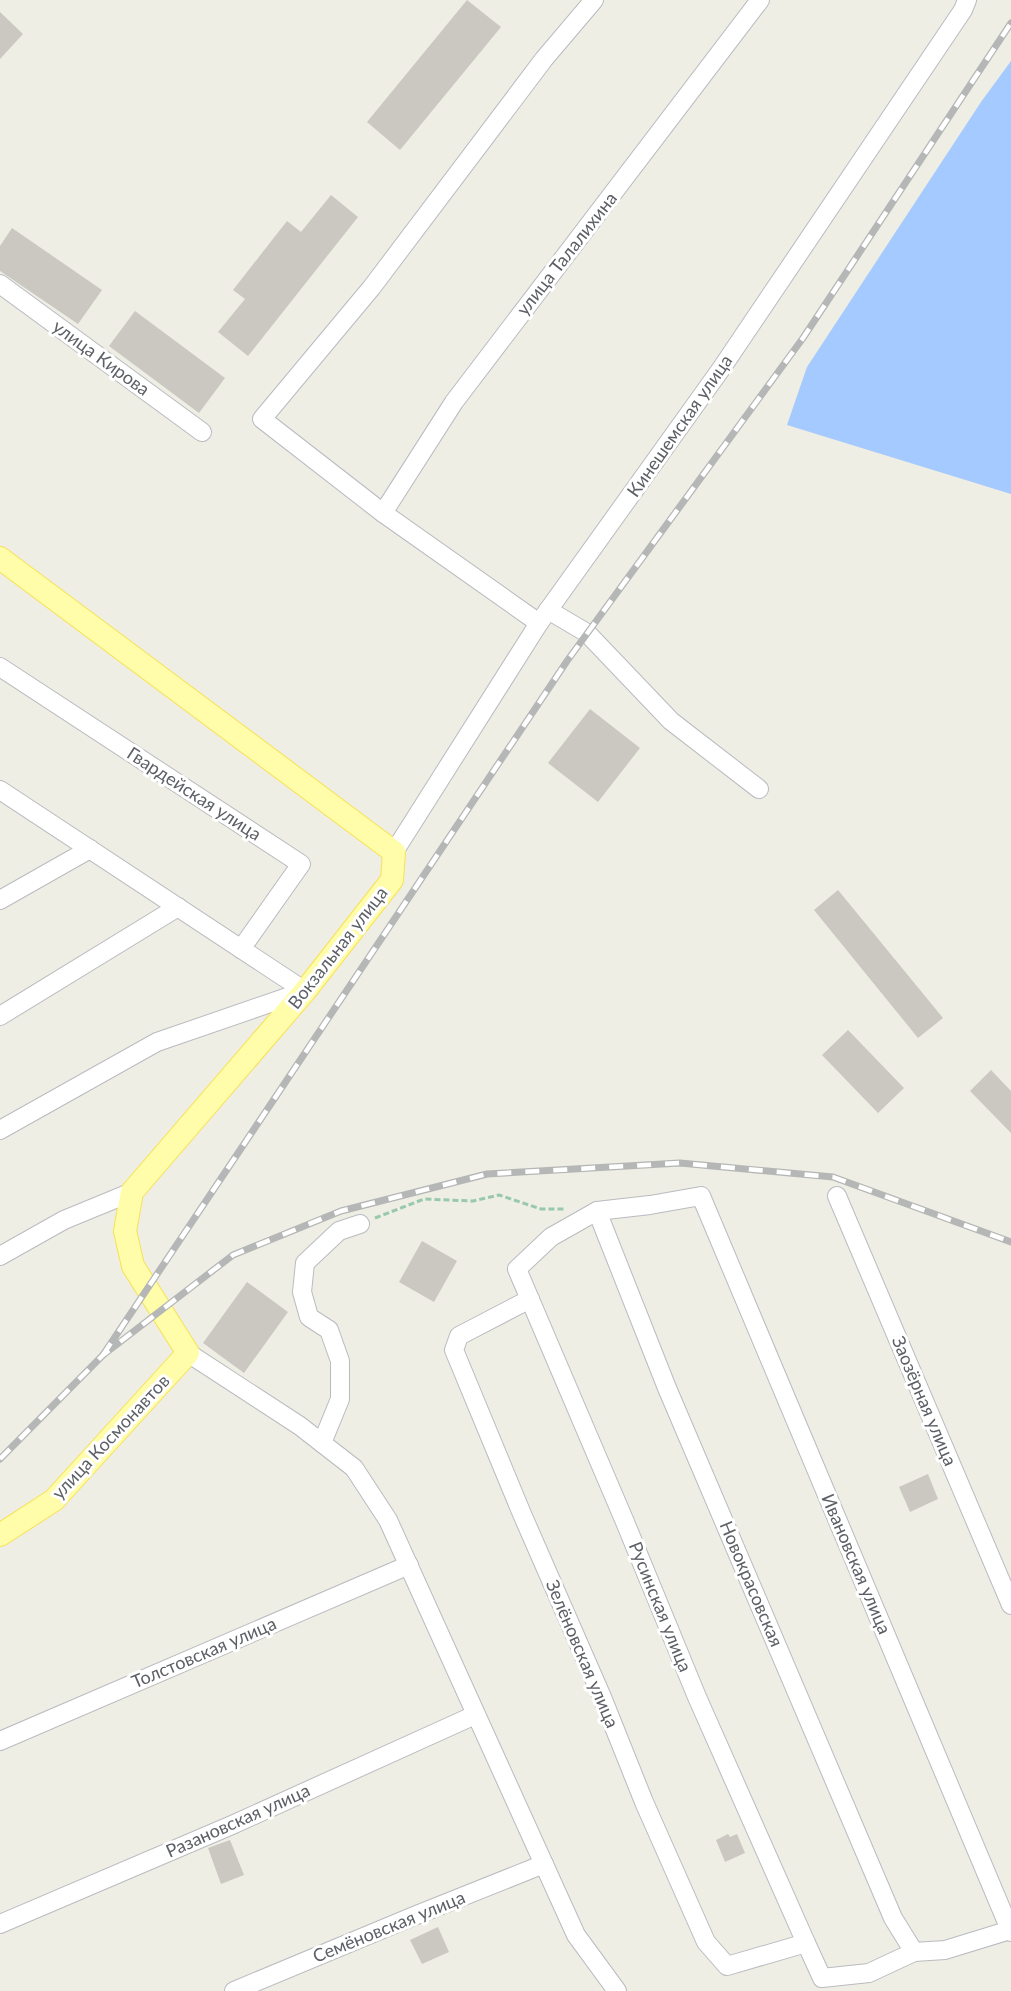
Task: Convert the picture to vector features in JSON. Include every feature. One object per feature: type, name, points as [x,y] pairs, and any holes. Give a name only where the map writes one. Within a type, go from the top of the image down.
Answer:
[{"type":"main road","points":[[0,558],[394,852]]},
{"type":"main road","name":"Вокзальная улица","points":[[132,1192],[305,992],[392,880],[394,852]]},
{"type":"main road","points":[[132,1192],[125,1231],[133,1266],[188,1353]]},
{"type":"main road","name":"улица Космонавтов","points":[[0,1536],[54,1500],[188,1353]]},
{"type":"street","points":[[594,0],[544,59],[372,287],[262,419],[383,513],[544,617],[587,633],[671,721],[759,789]]},
{"type":"street","name":"улица Талалихина","points":[[383,513],[454,402],[760,0]]},
{"type":"street","name":"Кинешемская улица","points":[[394,852],[544,617],[728,359],[963,10],[967,0]]},
{"type":"street","name":"улица Кирова","points":[[0,284],[202,432]]},
{"type":"street","name":"Гвардейская улица","points":[[0,667],[301,864],[241,949]]},
{"type":"street","points":[[0,790],[305,992]]},
{"type":"street","points":[[0,900],[90,849]]},
{"type":"street","points":[[0,1016],[178,907]]},
{"type":"street","points":[[0,1130],[157,1042],[305,992]]},
{"type":"street","points":[[0,1256],[64,1220],[132,1192]]},
{"type":"street","name":"Ивановская улица","points":[[597,1211],[701,1196],[1011,1931]]},
{"type":"street","name":"Заозёрная улица","points":[[837,1196],[1011,1605]]},
{"type":"street","name":"Русинская улица","points":[[597,1211],[550,1236],[517,1269],[697,1697],[822,1978],[869,1973],[914,1952]]},
{"type":"street","name":"Новокрасовская","points":[[597,1211],[667,1388],[889,1907],[914,1952]]},
{"type":"street","points":[[322,1443],[340,1399],[340,1361],[329,1330],[309,1317],[302,1292],[305,1263],[339,1231],[360,1224]]},
{"type":"street","name":"Зелёновская улица","points":[[530,1299],[459,1336],[454,1350],[602,1697],[644,1802],[706,1942],[727,1966],[806,1943]]},
{"type":"street","points":[[188,1353],[300,1426],[354,1468],[388,1520],[576,1935],[617,1991]]},
{"type":"street","name":"Толстовская улица","points":[[0,1741],[409,1565]]},
{"type":"street","name":"Разановская улица","points":[[0,1924],[232,1825],[475,1715]]},
{"type":"street","name":"Семёновская улица","points":[[234,1991],[543,1864]]},
{"type":"street","points":[[914,1952],[945,1950],[1011,1931]]},
{"type":"path","points":[[360,1224],[424,1199],[473,1201],[499,1195],[541,1209],[578,1208],[597,1211]]},
{"type":"water","points":[[1011,61],[1011,494],[787,425],[807,367],[981,102]]},
{"type":"building","points":[[467,0],[501,27],[400,150],[367,122]]},
{"type":"building","points":[[0,12],[23,34],[0,59]]},
{"type":"building","points":[[331,195],[358,217],[248,356],[218,332],[245,299],[233,290],[287,221],[301,232]]},
{"type":"building","points":[[12,228],[102,290],[78,324],[0,271],[0,246]]},
{"type":"building","points":[[135,311],[225,378],[199,413],[109,346]]},
{"type":"building","points":[[590,709],[640,748],[598,802],[548,763]]},
{"type":"building","points":[[838,890],[943,1018],[918,1038],[814,910]]},
{"type":"building","points":[[848,1030],[904,1088],[878,1113],[822,1055]]},
{"type":"building","points":[[991,1070],[1011,1091],[1011,1133],[970,1091]]},
{"type":"building","points":[[422,1241],[457,1261],[434,1302],[399,1282]]},
{"type":"building","points":[[247,1282],[288,1312],[244,1373],[203,1343]]},
{"type":"building","points":[[928,1474],[938,1499],[910,1512],[899,1487]]},
{"type":"building","points":[[728,1834],[730,1837],[737,1834],[745,1853],[725,1862],[716,1840]]},
{"type":"building","points":[[230,1840],[244,1875],[221,1884],[208,1848]]},
{"type":"building","points":[[438,1927],[449,1952],[422,1964],[410,1940]]},
{"type":"railway","points":[[103,1355],[567,661],[803,338],[1011,23]]},
{"type":"railway","points":[[0,1459],[103,1355],[233,1255],[341,1211],[487,1174],[680,1163],[833,1177],[1011,1242]]}]
